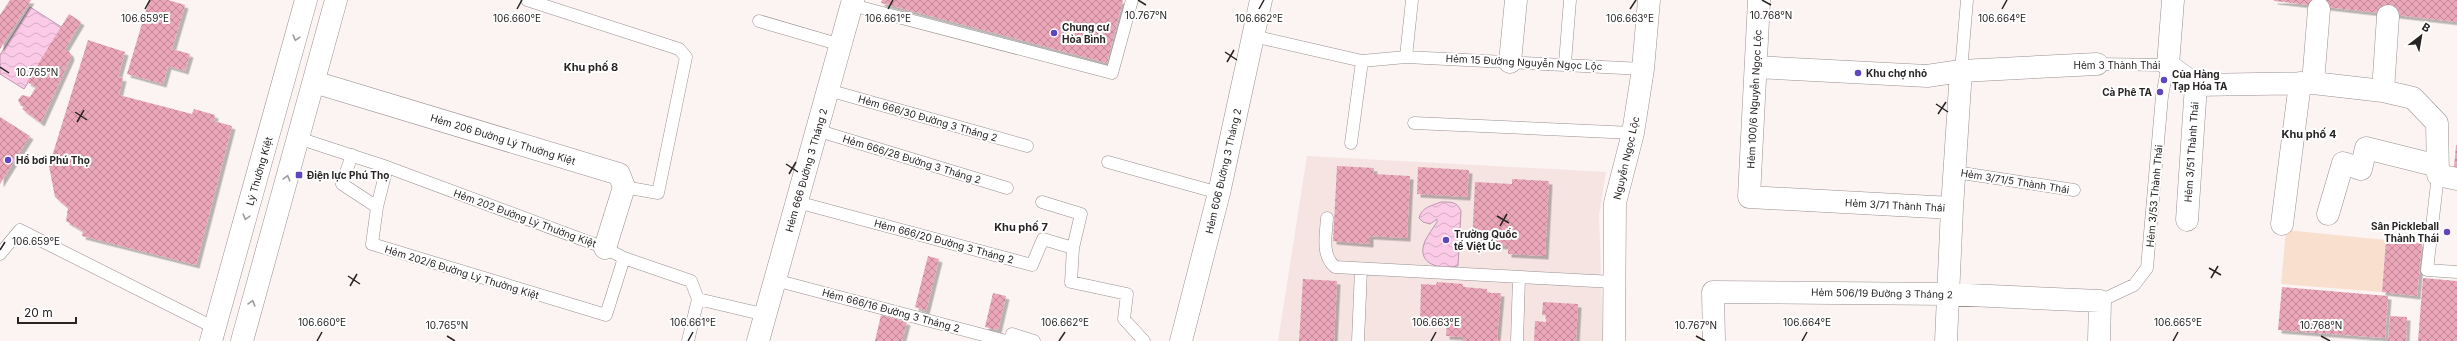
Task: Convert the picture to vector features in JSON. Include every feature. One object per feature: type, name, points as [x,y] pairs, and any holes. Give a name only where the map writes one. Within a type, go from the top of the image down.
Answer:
[{"type":"street","name":"Lý Thường Kiệt","points":[[213,334],[306,0]]},
{"type":"street","points":[[242,341],[336,0]]},
{"type":"street","name":"Hẻm 606 Đường 3 Tháng 2","points":[[1181,341],[1219,193],[1261,0]]},
{"type":"street","points":[[1510,62],[1516,0]]},
{"type":"street","name":"Nguyễn Ngọc Lộc","points":[[1614,341],[1616,203],[1633,133],[1643,69],[1649,0]]},
{"type":"street","name":"Hẻm 100/6 Nguyễn Ngọc Lộc","points":[[1749,198],[1759,0]]},
{"type":"street","points":[[2168,66],[2173,0]]},
{"type":"street","name":"Hẻm 666 Đường 3 Tháng 2","points":[[758,341],[852,3]]},
{"type":"street","points":[[2282,224],[2319,9]]},
{"type":"street","points":[[2382,91],[2388,16]]},
{"type":"street","name":"Hẻm 3 Thành Thái","points":[[1756,67],[1927,76],[1961,71],[2097,64]]},
{"type":"street","name":"Hẻm 3 Thành Thái","points":[[2168,66],[2196,85]]},
{"type":"street","name":"Hẻm 3/71 Thành Thái","points":[[1749,198],[1952,208],[1961,71]]},
{"type":"street","name":"Hẻm 206 Đường Lý Thường Kiệt","points":[[314,82],[619,174],[624,187]]},
{"type":"street","points":[[2196,85],[2306,83],[2382,91],[2413,98],[2437,123],[2444,173],[2366,148],[2361,170],[2343,163],[2328,214]]},
{"type":"street","name":"Hẻm 3/51 Thành Thái","points":[[2187,220],[2196,85]]},
{"type":"street","points":[[615,253],[624,187]]},
{"type":"street","points":[[1946,341],[1952,208]]},
{"type":"street","name":"Hẻm 506/19 Đường 3 Tháng 2","points":[[1714,341],[1713,292],[1947,294],[2100,301]]},
{"type":"street","points":[[2099,341],[2100,301]]},
{"type":"lane","points":[[526,0],[679,49],[686,57],[658,193],[624,187]]},
{"type":"lane","points":[[852,3],[1112,73],[1132,0]]},
{"type":"lane","points":[[1406,57],[1412,0]]},
{"type":"lane","points":[[1565,63],[1570,0]]},
{"type":"lane","points":[[1961,71],[1967,0]]},
{"type":"lane","points":[[759,21],[841,45]]},
{"type":"lane","name":"Hẻm 15 Đường Nguyễn Ngọc Lộc","points":[[1253,36],[1362,61],[1406,57],[1565,63],[1643,69]]},
{"type":"lane","points":[[1351,142],[1362,61]]},
{"type":"lane","name":"Hẻm 3 Thành Thái","points":[[2097,64],[2168,66]]},
{"type":"lane","name":"Hẻm 3/53 Thành Thái","points":[[2100,301],[2134,285],[2147,268],[2162,96],[2168,66]]},
{"type":"lane","name":"Hẻm 666/30 Đường 3 Tháng 2","points":[[828,90],[1027,146]]},
{"type":"lane","points":[[1414,123],[1633,133]]},
{"type":"lane","name":"Hẻm 666/28 Đường 3 Tháng 2","points":[[816,130],[1007,188]]},
{"type":"lane","name":"Hẻm 202 Đường Lý Thường Kiệt","points":[[298,138],[388,167],[691,281],[698,299]]},
{"type":"lane","points":[[352,155],[342,184],[377,207]]},
{"type":"lane","points":[[1108,162],[1219,193]]},
{"type":"lane","name":"Hẻm 202/6 Đường Lý Thường Kiệt","points":[[388,167],[377,207],[372,244],[606,315],[615,253]]},
{"type":"lane","name":"Hẻm 3/71/5 Thành Thái","points":[[1955,172],[2074,190]]},
{"type":"lane","points":[[2444,173],[2427,270],[2457,272]]},
{"type":"lane","name":"Hẻm 666/20 Đường 3 Tháng 2","points":[[797,202],[1032,265],[1043,239],[1073,248]]},
{"type":"lane","points":[[1042,202],[1081,214],[1073,248],[1071,282],[1127,294],[1124,319],[1144,341]]},
{"type":"lane","points":[[1327,218],[1325,252],[1328,261],[1335,267],[1614,282]]},
{"type":"lane","points":[[0,254],[20,230],[213,334]]},
{"type":"lane","points":[[1358,341],[1361,269]]},
{"type":"lane","points":[[1517,341],[1520,278]]},
{"type":"lane","name":"Hẻm 666/16 Đường 3 Tháng 2","points":[[775,280],[1006,341]]},
{"type":"lane","points":[[688,341],[698,299],[766,315]]},
{"type":"lane","points":[[1010,341],[1012,334],[1034,341]]},
{"type":"shaded area","name":"Trường Quốc tế Việt Úc","points":[[1307,156],[1606,172],[1599,215],[1603,341],[1278,341]]},
{"type":"shaded area","points":[[2286,230],[2386,240],[2382,292],[2281,284]]},
{"type":"water","points":[[30,7],[63,28],[24,89],[0,74],[0,55]]},
{"type":"water","points":[[1441,202],[1450,202],[1455,204],[1461,211],[1458,266],[1437,266],[1427,261],[1424,256],[1423,249],[1425,241],[1437,222],[1437,219],[1430,224],[1423,222],[1419,218],[1420,214],[1430,206]]},
{"type":"building","points":[[10,0],[31,0],[0,49],[0,15]]},
{"type":"building","points":[[149,0],[168,0],[185,5],[172,49],[190,54],[185,71],[168,66],[163,84],[127,74]]},
{"type":"building","name":"Chung cư Hòa Bình","points":[[882,0],[1123,0],[1107,63],[881,3]]},
{"type":"building","points":[[2457,0],[2457,22],[2274,1]]},
{"type":"building","points":[[69,14],[81,22],[65,49],[70,53],[71,57],[41,123],[22,109],[25,106],[21,106],[18,100],[22,95],[30,97],[36,87],[27,82]]},
{"type":"building","points":[[88,40],[125,52],[118,77],[123,78],[119,95],[192,114],[194,109],[215,115],[214,121],[232,126],[196,265],[82,236],[83,231],[66,221],[68,208],[55,197],[49,166]]},
{"type":"building","name":"Hồ bơi Phú Thọ","points":[[0,117],[30,136],[0,184]]},
{"type":"building","points":[[2457,145],[2457,169],[2454,168]]},
{"type":"building","points":[[1337,166],[1374,168],[1373,174],[1410,176],[1407,238],[1370,236],[1370,244],[1333,241]]},
{"type":"building","points":[[1418,167],[1469,170],[1467,197],[1417,194]]},
{"type":"building","points":[[1512,179],[1549,181],[1545,256],[1508,254],[1508,246],[1472,244],[1475,182],[1512,184]]},
{"type":"building","points":[[2386,240],[2422,243],[2417,296],[2382,292]]},
{"type":"building","points":[[928,256],[939,259],[926,311],[915,307]]},
{"type":"building","points":[[2423,278],[2457,281],[2457,341],[2418,341]]},
{"type":"building","points":[[1303,279],[1337,281],[1334,341],[1299,341]]},
{"type":"building","points":[[1437,282],[1463,284],[1463,287],[1487,289],[1487,293],[1501,293],[1497,338],[1499,338],[1499,341],[1463,341],[1463,337],[1446,336],[1447,322],[1420,321],[1421,284],[1436,285]]},
{"type":"building","points":[[2282,287],[2388,296],[2385,338],[2278,330]]},
{"type":"building","points":[[993,293],[1006,296],[998,330],[985,327]]},
{"type":"building","points":[[1543,302],[1578,304],[1576,341],[1534,341],[1535,321],[1546,322],[1546,315],[1542,315]]},
{"type":"building","points":[[881,315],[907,322],[902,341],[875,341]]},
{"type":"building","points":[[2390,316],[2407,317],[2406,341],[2388,341]]},
{"type":"place","name":"Chung cư Hòa Bình","points":[[1054,33]]},
{"type":"place","name":"Khu chợ nhỏ","points":[[1858,73]]},
{"type":"place","name":"Của Hàng Tạp Hóa TA","points":[[2164,80]]},
{"type":"place","name":"Cà Phê TA","points":[[2160,92]]},
{"type":"place","name":"Hồ bơi Phú Thọ","points":[[8,160]]},
{"type":"place","name":"Điện lực Phú Thọ","points":[[299,175]]},
{"type":"place","name":"Sân Pickleball Thành Thái","points":[[2447,232]]},
{"type":"place","name":"Trường Quốc tế Việt Úc","points":[[1446,240]]},
{"type":"district","name":"Khu phố 8","points":[[591,67]]},
{"type":"district","name":"Khu phố 4","points":[[2309,134]]},
{"type":"district","name":"Khu phố 7","points":[[1021,227]]}]
